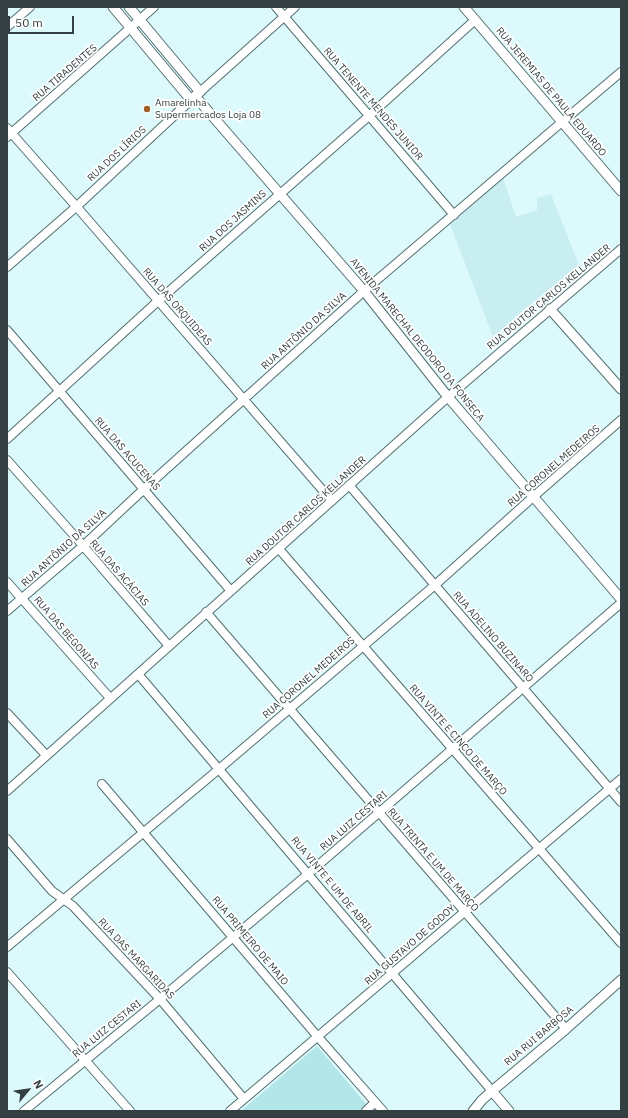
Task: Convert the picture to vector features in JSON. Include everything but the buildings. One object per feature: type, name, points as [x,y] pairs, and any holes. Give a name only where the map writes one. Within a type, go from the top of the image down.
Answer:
[{"type":"street","points":[[7,27],[30,7]]},
{"type":"street","name":"AVENIDA MARECHAL DEODORO DA FONSECA","points":[[113,7],[195,96],[280,193],[364,291],[448,397],[621,599]]},
{"type":"street","name":"AVENIDA MARECHAL DEODORO DA FONSECA","points":[[129,7],[195,96]]},
{"type":"street","name":"RUA TIRADENTES","points":[[8,133],[154,7]]},
{"type":"street","name":"RUA TENENTE MENDES JUNIOR","points":[[276,7],[454,215]]},
{"type":"street","name":"RUA DOS LÍRIOS","points":[[7,267],[76,207],[195,96],[295,7]]},
{"type":"street","name":"RUA JEREMIAS DE PAULA EDUARDO","points":[[464,7],[621,191]]},
{"type":"street","name":"RUA DOS JASMINS","points":[[7,439],[158,301],[475,20]]},
{"type":"street","name":"RUA ANTÔNIO DA SILVA","points":[[7,611],[83,546],[144,489],[364,291],[621,72]]},
{"type":"street","name":"RUA DAS ORQUIDEAS","points":[[8,133],[76,207],[332,501]]},
{"type":"street","name":"RUA DOUTOR CARLOS KELLANDER","points":[[7,791],[448,397],[621,249]]},
{"type":"street","points":[[550,309],[621,389]]},
{"type":"street","name":"RUA DAS ACUCENAS","points":[[7,330],[231,591]]},
{"type":"street","name":"RUA CORONEL MEDEIROS","points":[[7,947],[435,585],[621,420]]},
{"type":"street","name":"RUA DAS ACÁCIAS","points":[[7,460],[168,646]]},
{"type":"street","name":"RUA ADELINO BUZINARO","points":[[349,485],[621,802]]},
{"type":"street","name":"RUA VINTE E CINCO DE MARÇO","points":[[279,549],[621,944]]},
{"type":"street","name":"RUA DAS BEGONIAS","points":[[7,582],[110,698]]},
{"type":"street","name":"RUA LUIZ CESTARI","points":[[24,1111],[308,874],[621,603]]},
{"type":"street","name":"RUA TRINTA E UM DE MARÇO","points":[[206,612],[566,1029]]},
{"type":"street","name":"RUA VINTE E UM DE ABRIL","points":[[138,674],[509,1111]]},
{"type":"street","points":[[7,713],[46,755]]},
{"type":"street","name":"RUA GUSTAVO DE GODOY","points":[[230,1111],[621,779]]},
{"type":"street","name":"RUA PRIMEIRO DE MAIO","points":[[102,784],[383,1111]]},
{"type":"street","name":"RUA DAS MARGARIDAS","points":[[7,839],[52,891],[73,906],[160,999],[244,1099]]},
{"type":"street","points":[[7,972],[130,1111]]},
{"type":"street","name":"RUA RUI BARBOSA","points":[[473,1111],[492,1091],[566,1029],[621,980]]},
{"type":"street","points":[[366,1111],[375,1102]]},
{"type":"shaded area","points":[[503,178],[516,217],[537,210],[537,198],[551,194],[579,265],[522,311],[493,337],[450,224]]},
{"type":"shaded area","points":[[317,1046],[367,1105],[360,1111],[241,1111]]},
{"type":"place","name":"Amarelinha Supermercados Loja 08","points":[[147,109]]}]
